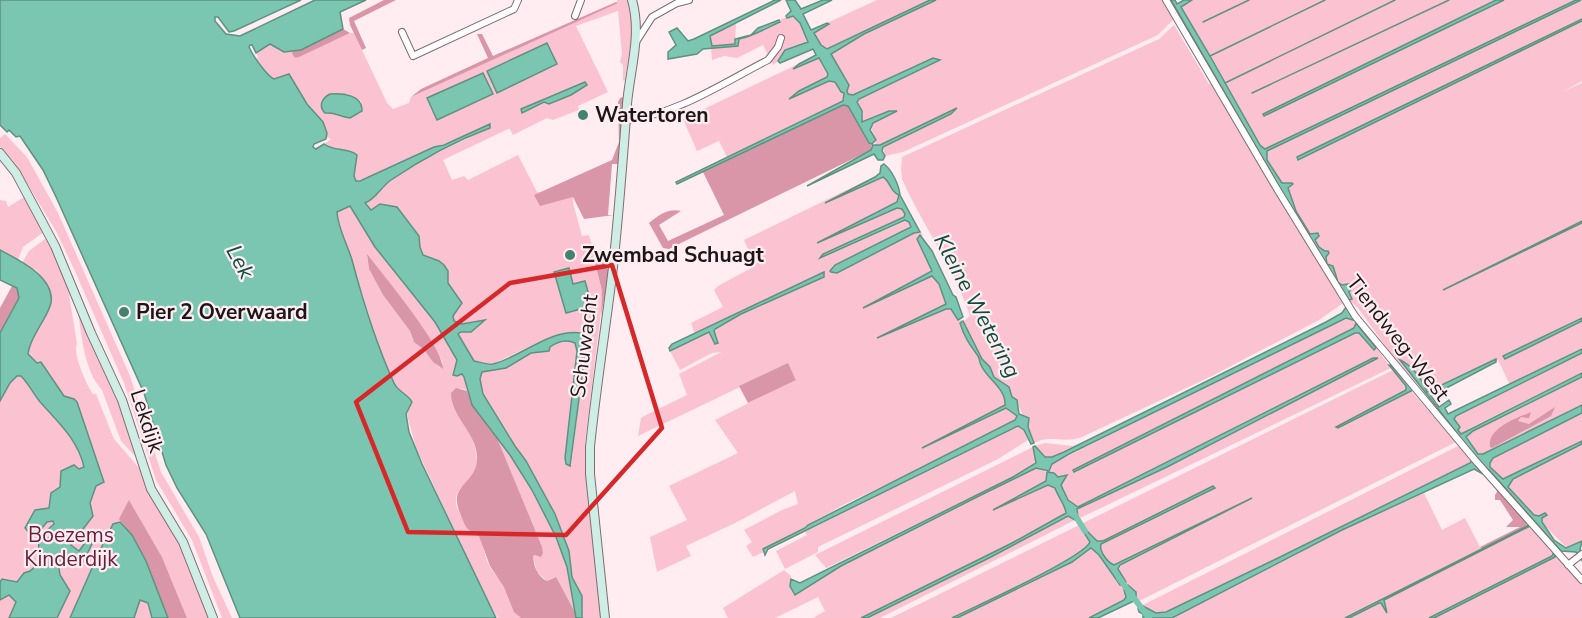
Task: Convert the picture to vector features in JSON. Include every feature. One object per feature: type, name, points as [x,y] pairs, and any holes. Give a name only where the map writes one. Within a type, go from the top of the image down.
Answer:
[{"type":"street","points":[[402,32],[412,56],[514,9],[518,0]]},
{"type":"street","points":[[575,16],[581,0]]},
{"type":"street","name":"Schuwacht","points":[[605,618],[590,474],[590,447],[612,269],[637,23],[632,0]]},
{"type":"street","name":"Schuwacht","points":[[635,42],[652,17],[678,3],[689,0]]},
{"type":"street","name":"Tiendweg-West","points":[[1166,0],[1353,313],[1476,462],[1582,580]]},
{"type":"street","points":[[626,120],[662,112],[768,60],[778,47],[781,38]]},
{"type":"street","name":"Lekdijk","points":[[0,153],[16,173],[49,233],[122,400],[151,489],[183,542],[213,618]]},
{"type":"street","points":[[1568,564],[1580,556]]},
{"type":"highlighted area","points":[[612,265],[662,428],[566,535],[408,532],[356,402],[510,283]]},
{"type":"green space","points":[[617,0],[629,0],[634,20],[625,80],[623,81],[623,65],[620,62],[622,54],[618,11],[576,26],[608,92],[578,106],[579,110],[553,120],[547,118],[513,135],[508,129],[443,160],[452,180],[464,176],[468,180],[518,155],[537,192],[540,192],[534,196],[573,197],[582,236],[589,235],[600,271],[598,275],[602,291],[601,312],[585,442],[585,463],[601,618],[582,618],[582,596],[572,577],[569,551],[555,514],[526,461],[483,394],[480,379],[482,372],[512,365],[531,353],[548,351],[556,343],[568,341],[575,343],[577,351],[571,465],[587,339],[581,333],[570,332],[541,341],[493,364],[474,361],[458,334],[471,332],[484,320],[462,324],[454,321],[453,316],[459,309],[460,299],[447,281],[444,266],[423,255],[419,236],[397,208],[380,204],[371,210],[365,203],[379,193],[388,182],[422,160],[490,128],[434,147],[373,176],[356,181],[348,150],[331,149],[324,144],[331,139],[326,137],[323,124],[289,74],[272,78],[256,60],[258,57],[256,53],[270,44],[284,52],[293,50],[292,54],[295,58],[354,33],[387,103],[393,109],[409,103],[411,97],[617,3]],"holes":[[[546,43],[557,64],[497,92],[519,57]],[[587,84],[571,95],[549,104],[544,102],[522,112],[521,109]],[[348,95],[361,101],[361,113],[350,118],[332,112],[327,96]]]},
{"type":"green space","points":[[877,0],[930,0],[827,49],[818,41],[816,30]]},
{"type":"green space","points":[[936,0],[1163,0],[1174,19],[1158,35],[903,152],[885,156],[883,147],[955,110],[875,145],[876,140],[870,126],[873,122],[895,112],[888,111],[862,122],[862,111],[857,102],[939,61],[933,58],[853,95],[848,94],[849,85],[830,54],[864,34]]},
{"type":"green space","points":[[1193,0],[1496,0],[1263,114],[1264,116],[1504,0],[1576,0],[1288,141],[1582,0],[1582,81],[1564,91],[1582,83],[1582,221],[1464,280],[1582,223],[1582,318],[1503,357],[1505,359],[1582,321],[1582,349],[1510,385],[1498,360],[1427,395],[1389,351],[1358,308],[1349,300],[1345,289],[1325,262],[1323,254],[1273,171],[1181,7]]},
{"type":"green space","points":[[792,16],[800,23],[809,42],[785,50],[773,65],[763,45],[737,58],[724,56],[712,60],[711,48],[738,46],[739,39]]},
{"type":"green space","points":[[736,23],[735,44],[712,46],[711,34]]},
{"type":"green space","points":[[1174,25],[1209,84],[1212,84],[1343,303],[1319,320],[1212,376],[1082,437],[1069,440],[1046,439],[1034,443],[1017,400],[994,377],[963,321],[961,322],[965,336],[978,356],[980,364],[1002,393],[1005,405],[922,448],[1006,408],[1018,416],[1015,420],[843,505],[808,525],[811,529],[1018,426],[1024,430],[1028,440],[998,459],[818,547],[818,552],[785,569],[776,551],[807,535],[805,532],[753,557],[746,546],[752,542],[744,530],[798,504],[795,491],[686,546],[691,556],[657,572],[650,537],[687,520],[669,486],[738,453],[715,420],[796,379],[788,364],[638,436],[641,418],[687,395],[679,374],[721,352],[712,353],[680,370],[670,351],[709,331],[718,343],[715,329],[741,314],[825,275],[760,302],[695,334],[691,323],[723,307],[714,290],[755,266],[744,240],[861,183],[875,177],[825,203],[883,177],[899,195],[897,202],[818,243],[897,208],[902,209],[905,215],[823,254],[821,258],[908,220],[911,227],[909,229],[835,265],[830,272],[837,273],[920,230],[923,236],[917,239],[932,271],[884,298],[932,276],[939,284],[946,304],[892,332],[946,309],[951,309],[956,317],[964,321],[970,316],[963,298],[902,179],[902,157],[1159,39]]},
{"type":"green space","points":[[819,58],[828,72],[827,77],[799,91],[792,98],[829,81],[835,82],[841,92],[844,92],[843,101],[727,157],[719,141],[697,151],[683,119],[796,65],[799,64],[795,67]]},
{"type":"green space","points":[[5,134],[27,157],[58,213],[130,376],[161,472],[199,537],[213,577],[232,618],[222,618],[192,540],[156,480],[124,383],[74,269],[57,233],[27,183],[12,160],[0,147],[0,138]]},
{"type":"green space","points":[[26,196],[44,232],[23,247],[18,260],[0,250],[0,200],[6,201],[8,207]]},
{"type":"green space","points":[[350,206],[375,247],[435,322],[457,360],[452,374],[462,375],[467,391],[461,388],[453,402],[475,447],[477,466],[472,477],[458,491],[456,506],[480,537],[490,566],[521,618],[498,618],[487,600],[416,448],[407,415],[410,398],[395,386],[381,353],[351,257],[342,236],[337,212]],"holes":[[[367,255],[422,326],[443,362],[440,368],[413,340],[410,331],[383,295],[369,269]]]},
{"type":"green space","name":"Boezems Kinderdijk","points":[[45,239],[48,240],[68,288],[78,361],[84,377],[93,394],[96,394],[114,439],[140,469],[145,483],[183,547],[210,618],[187,618],[162,557],[129,500],[183,618],[0,618],[0,333],[51,303],[48,289],[41,276],[35,269],[31,270],[22,263],[29,251]]},
{"type":"green space","points":[[78,311],[117,393],[135,456],[121,441],[102,390],[91,373]]},
{"type":"green space","points":[[1353,316],[1391,368],[1078,519],[1078,507],[1066,495],[1061,485],[1063,480],[1049,471],[1052,464],[1297,341]]},
{"type":"green space","points":[[1582,353],[1582,373],[1461,434],[1454,419],[1456,417]]},
{"type":"green space","points":[[1393,370],[1456,442],[1137,602],[1133,589],[1128,585],[1124,600],[1089,618],[957,618],[1072,562],[1091,548],[1110,571],[1126,582],[1118,572],[1121,565],[1225,512],[1114,565],[1104,556],[1101,544],[1215,487],[1103,541],[1097,542],[1081,528],[1090,542],[1087,547],[1069,560],[952,618],[891,618]]},
{"type":"green space","points":[[1582,377],[1582,405],[1483,454],[1479,454],[1466,436],[1473,431]]},
{"type":"green space","points":[[1582,413],[1582,441],[1503,479],[1490,467],[1493,458]]},
{"type":"green space","points":[[497,438],[528,483],[556,537],[567,569],[576,614],[555,577],[547,581],[537,572],[533,556],[540,556],[543,553]]},
{"type":"green space","points":[[1045,443],[1073,446],[1081,443],[1052,457],[1045,457],[1035,446]]},
{"type":"green space","points":[[1582,444],[1582,541],[1566,547],[1508,487],[1513,479]]},
{"type":"green space","points":[[1460,445],[1472,460],[1470,463],[1166,612],[1156,613],[1141,606]]},
{"type":"green space","points":[[1033,447],[1036,463],[1013,477],[826,568],[815,555]]},
{"type":"green space","points":[[1036,468],[1043,469],[1047,473],[1046,481],[1011,501],[1048,485],[1055,488],[1066,513],[1012,543],[861,618],[813,618],[825,611],[818,597],[775,618],[728,618],[723,608],[784,570],[791,576],[790,586],[795,594],[841,566]]},
{"type":"green space","points":[[1424,493],[1442,530],[1465,518],[1481,549],[1529,525],[1582,585],[1582,618],[1172,618],[1342,530]]},
{"type":"green space","points":[[1068,516],[1075,520],[880,618],[867,618],[989,558]]},
{"type":"shaded area","points":[[384,0],[396,0],[354,21],[366,48],[362,50],[349,18]]},
{"type":"shaded area","points":[[618,3],[411,97],[421,89],[488,58],[477,34],[482,34],[493,56]]},
{"type":"shaded area","points":[[343,29],[350,33],[299,57],[295,58],[292,54],[293,50],[303,49]]},
{"type":"shaded area","points":[[623,97],[620,164],[612,164],[608,215],[614,215],[584,219],[573,197],[540,206],[534,195],[612,160],[619,142],[618,102]]},
{"type":"shaded area","points":[[843,105],[848,106],[869,143],[872,144],[871,150],[669,249],[663,248],[649,223],[660,215],[672,210],[681,211],[659,225],[668,241],[724,215],[703,172]]},
{"type":"shaded area","points":[[367,254],[424,328],[441,359],[443,369],[414,342],[410,331],[383,295],[369,269]]},
{"type":"shaded area","points":[[594,258],[603,258],[609,272],[601,316],[602,291]]},
{"type":"shaded area","points":[[12,286],[17,288],[19,298],[0,333],[0,308]]},
{"type":"shaded area","points":[[788,363],[796,380],[748,403],[739,386]]},
{"type":"shaded area","points":[[456,388],[467,391],[472,405],[497,438],[542,547],[541,557],[533,556],[537,571],[547,581],[556,577],[576,618],[521,618],[514,612],[504,587],[490,566],[479,536],[465,526],[457,503],[457,495],[473,472],[477,456],[473,440],[452,401],[451,393]]},
{"type":"shaded area","points":[[1555,407],[1551,416],[1490,447],[1493,434],[1504,425],[1531,412],[1529,418],[1521,417],[1518,421],[1529,424]]},
{"type":"shaded area","points":[[1495,486],[1527,526],[1482,549],[1480,547],[1520,527],[1506,527],[1513,520],[1500,500],[1495,500],[1497,492]]},
{"type":"shaded area","points":[[129,500],[162,557],[187,618],[168,618],[146,561],[132,535],[119,519]]},
{"type":"water","name":"Lek","points":[[0,0],[301,0],[229,32],[218,17],[215,17],[215,21],[226,34],[240,36],[315,0],[366,0],[340,12],[343,29],[301,50],[284,52],[270,44],[256,53],[252,45],[249,47],[271,77],[274,79],[289,74],[307,104],[323,122],[327,133],[326,139],[314,144],[313,147],[316,149],[324,144],[357,155],[354,176],[356,181],[360,181],[490,124],[490,128],[451,145],[403,172],[365,203],[371,210],[380,204],[397,207],[419,236],[423,255],[444,265],[448,271],[448,283],[462,303],[453,316],[454,321],[462,324],[485,320],[471,332],[458,334],[474,361],[493,364],[559,335],[581,333],[587,339],[570,466],[566,464],[565,458],[577,351],[575,343],[559,342],[550,347],[549,351],[531,353],[506,368],[482,372],[480,379],[483,394],[526,461],[555,514],[569,551],[572,577],[582,596],[582,618],[576,618],[567,567],[556,537],[532,490],[510,455],[472,405],[462,374],[453,375],[457,360],[435,322],[375,247],[350,206],[337,212],[339,224],[370,322],[396,386],[412,402],[406,414],[409,432],[422,464],[496,618],[240,618],[206,534],[177,488],[166,465],[144,393],[43,170],[20,136],[16,137],[0,125]]},
{"type":"water","points":[[775,0],[781,0],[710,36],[712,46],[735,44],[735,39],[751,35],[758,28],[779,20],[780,22],[760,32],[750,36],[739,39],[738,46],[703,49],[697,54],[668,59],[668,52],[676,45],[669,32],[677,28],[688,41]]},
{"type":"water","points":[[786,0],[795,0],[801,9],[823,0],[832,0],[803,14],[811,30],[829,24],[814,33],[821,45],[827,49],[930,0],[936,0],[864,34],[831,54],[849,85],[848,94],[853,95],[933,58],[940,60],[859,99],[857,102],[862,111],[862,122],[889,111],[897,111],[873,123],[870,130],[876,140],[872,144],[869,143],[848,106],[843,105],[677,184],[676,182],[843,101],[844,93],[835,82],[829,81],[789,99],[799,91],[827,77],[828,74],[819,58],[793,69],[816,55],[813,49],[780,63],[778,61],[785,50],[808,42],[800,23],[793,16],[787,18],[786,16],[791,11]]},
{"type":"water","points":[[1171,0],[1175,0],[1177,4],[1184,0],[1192,0],[1181,7],[1260,145],[1265,149],[1576,0],[1581,0],[1267,151],[1267,160],[1282,183],[1293,184],[1288,188],[1296,211],[1310,234],[1318,233],[1319,236],[1315,240],[1319,247],[1328,251],[1327,264],[1333,266],[1338,282],[1342,285],[1355,284],[1349,292],[1352,299],[1349,300],[1284,195]]},
{"type":"water","points":[[1496,0],[1504,0],[1264,116],[1263,114]]},
{"type":"water","points":[[1582,19],[1582,21],[1298,160],[1297,157]]},
{"type":"water","points":[[547,43],[557,64],[497,93],[487,71]]},
{"type":"water","points":[[483,73],[493,94],[437,120],[427,98]]},
{"type":"water","points":[[585,82],[587,85],[571,95],[549,104],[544,102],[522,113],[521,109]]},
{"type":"water","points":[[330,94],[356,98],[362,111],[350,118],[325,113],[322,102]]},
{"type":"water","points":[[957,108],[951,114],[883,147],[882,151],[885,156],[883,160],[878,160],[874,154],[807,186],[871,150],[873,145],[880,145]]},
{"type":"water","points":[[884,164],[895,178],[900,195],[920,232],[837,273],[831,272],[835,265],[911,227],[905,220],[820,258],[823,254],[904,217],[902,209],[897,208],[817,243],[897,202],[899,195],[883,177],[825,203],[875,177],[880,173],[881,166]]},
{"type":"water","points":[[1582,221],[1582,223],[1443,290]]},
{"type":"water","points":[[920,235],[932,251],[956,297],[963,317],[958,320],[951,309],[946,309],[877,338],[946,304],[939,284],[932,276],[863,308],[932,271],[917,239]]},
{"type":"water","points":[[0,250],[34,270],[47,285],[51,294],[51,303],[31,342],[28,354],[37,363],[41,362],[64,396],[77,402],[104,482],[96,486],[90,503],[93,516],[71,545],[79,551],[91,535],[97,534],[83,562],[73,565],[62,564],[59,568],[60,575],[70,591],[57,618],[9,618],[16,602],[9,595],[0,600],[2,579],[17,582],[24,573],[30,571],[38,564],[39,541],[51,537],[50,533],[45,532],[54,524],[53,521],[47,522],[37,534],[32,536],[25,528],[35,510],[49,508],[51,493],[60,487],[61,471],[74,465],[79,469],[84,467],[72,440],[21,376],[17,376],[10,383],[0,401],[0,333],[19,298],[17,288],[0,280]]},
{"type":"water","points":[[569,268],[573,284],[585,281],[592,306],[566,313],[554,272]]},
{"type":"water","points":[[824,272],[824,277],[741,314],[715,329],[718,343],[715,344],[709,332],[670,351],[672,344]]},
{"type":"water","points":[[1346,307],[1356,321],[1346,318],[1069,454],[1052,464],[1049,471],[1036,468],[841,566],[795,595],[790,586],[791,579],[800,583],[1013,477],[1036,463],[1033,447],[1035,446],[1045,457],[1064,452],[1326,322],[1342,313]]},
{"type":"water","points":[[1582,318],[1582,321],[1505,359],[1503,356]]},
{"type":"water","points":[[963,321],[994,377],[1009,387],[1012,397],[1017,400],[1019,414],[1029,418],[1028,427],[1034,443],[1031,444],[1024,430],[1018,426],[768,549],[765,555],[763,549],[1015,420],[1017,416],[1006,408],[922,448],[1005,405],[1002,393],[980,364],[979,357],[965,337],[960,323]]},
{"type":"water","points":[[1356,323],[1376,348],[1374,350],[1359,333],[1355,333],[1074,472],[1073,470],[1354,328]]},
{"type":"water","points":[[1582,349],[1582,353],[1454,419],[1460,427],[1458,430],[1461,434],[1582,373],[1582,377],[1473,431],[1466,437],[1478,454],[1483,454],[1582,405],[1582,413],[1493,458],[1490,467],[1503,479],[1582,441],[1582,444],[1513,479],[1508,487],[1534,515],[1539,516],[1545,513],[1547,515],[1542,518],[1542,522],[1554,540],[1566,548],[1582,541],[1580,550],[1582,561],[1576,552],[1561,551],[1479,461],[1476,466],[1485,475],[1474,469],[1342,530],[1172,618],[1143,618],[1143,614],[1139,612],[1138,608],[1141,605],[1156,613],[1166,612],[1472,460],[1478,460],[1400,360],[1416,373],[1427,392],[1496,359],[1496,362],[1431,396],[1439,407],[1449,400],[1451,404],[1445,408],[1448,414]]},
{"type":"water","points":[[1373,358],[1378,358],[1167,467],[1077,509],[1078,519],[1075,520],[1068,516],[989,558],[867,618],[861,618],[1012,543],[1066,513],[1055,488],[1048,485],[993,510],[1046,481],[1047,472],[1054,473],[1058,477],[1067,475],[1061,485],[1068,500],[1078,507]]},
{"type":"water","points":[[1389,365],[1413,390],[1336,427],[1406,390],[1406,386]]},
{"type":"water","points":[[1213,486],[1215,488],[1101,544],[1104,556],[1114,565],[1252,498],[1120,565],[1118,569],[1126,582],[1123,585],[1120,585],[1099,555],[1091,548],[1072,562],[957,618],[952,618],[1069,559],[1090,542],[1082,526],[1097,541],[1103,541]]},
{"type":"water","points":[[120,522],[132,535],[146,561],[168,618],[152,618],[148,603],[140,600],[134,618],[70,618],[113,524]]},
{"type":"water","points":[[1529,525],[1384,600],[1387,613],[1379,603],[1345,618]]},
{"type":"water","points":[[1554,552],[1555,557],[1434,618],[1429,618],[1552,556]]},
{"type":"water","points":[[1128,585],[1136,592],[1136,600],[1098,618],[1089,618],[1124,600],[1126,597],[1124,590]]},
{"type":"waterway","points":[[1203,22],[1249,0]]},
{"type":"waterway","points":[[1210,56],[1325,0]]},
{"type":"waterway","points":[[1225,83],[1395,0]]},
{"type":"waterway","points":[[1252,93],[1449,0]]},
{"type":"waterway","name":"Kleine Wetering","points":[[1073,512],[1085,531]]},
{"type":"waterway","name":"Kleine Wetering","points":[[1119,578],[1149,618]]},
{"type":"place","name":"Watertoren","points":[[583,115]]},
{"type":"place","name":"Zwembad Schuagt","points":[[570,255]]},
{"type":"place","name":"Pier 2 Overwaard","points":[[124,312]]}]
